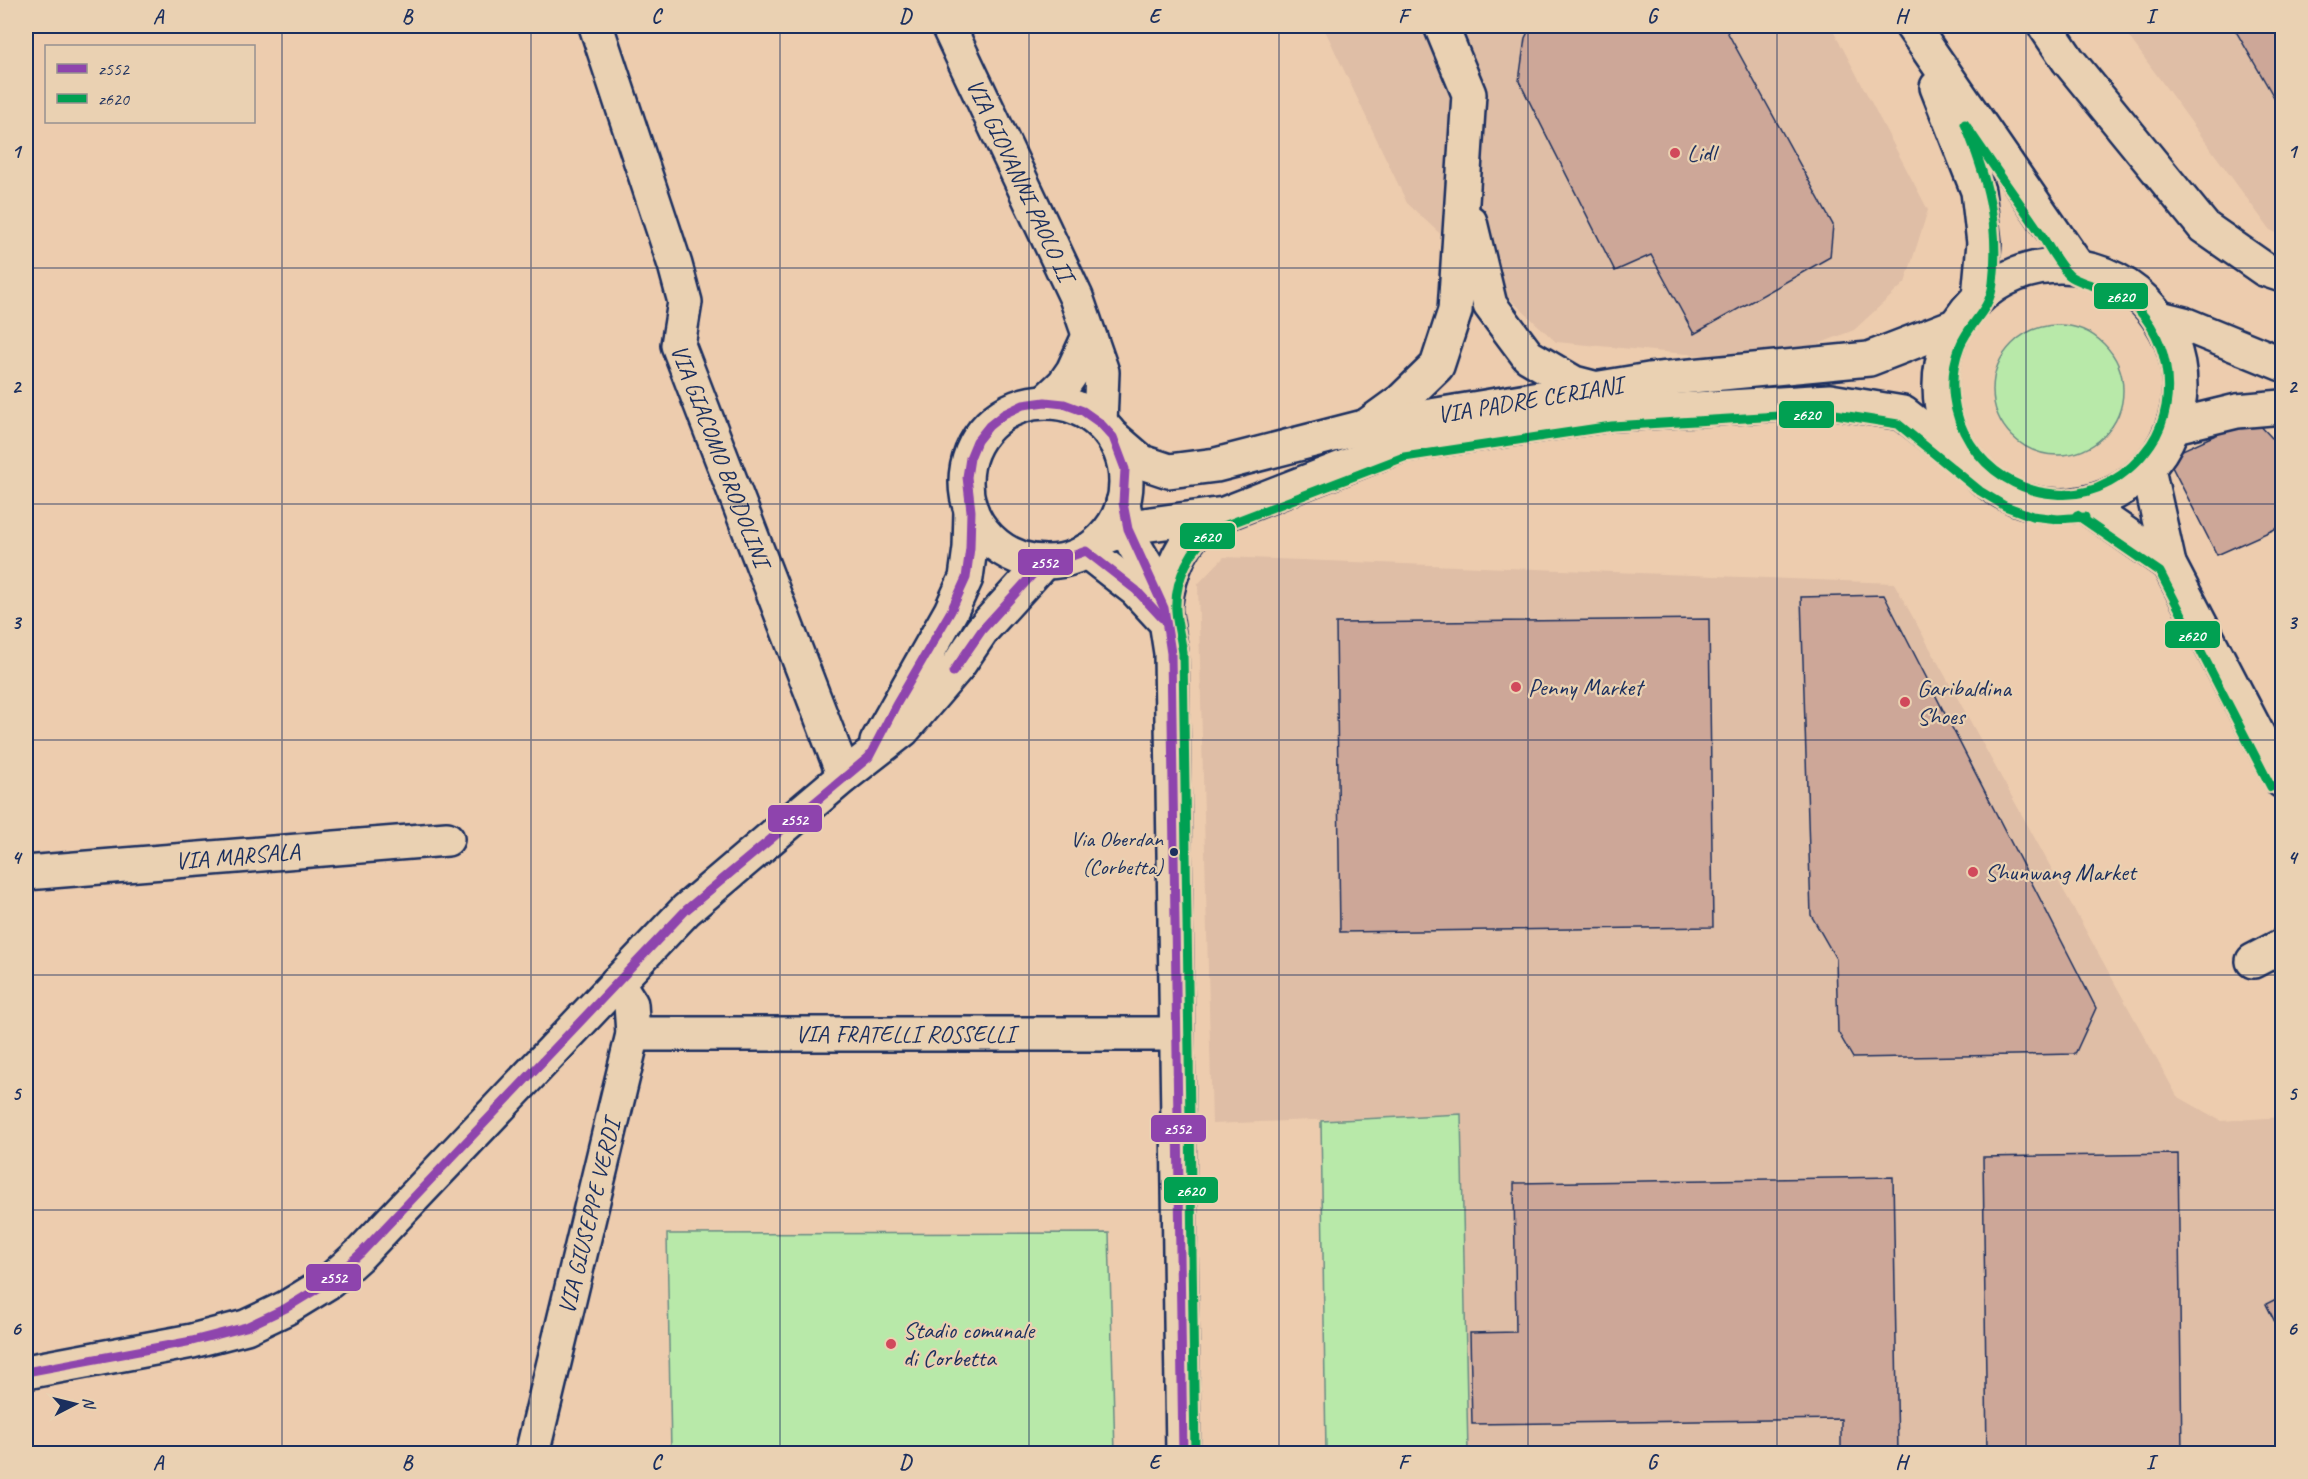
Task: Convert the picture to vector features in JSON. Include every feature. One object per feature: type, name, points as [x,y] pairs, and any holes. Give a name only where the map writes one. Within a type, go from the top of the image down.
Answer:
[{"type":"street","name":"VIA GIACOMO BRODOLINI","points":[[596,26],[675,265],[685,302],[678,345],[856,766]]},
{"type":"street","name":"VIA GIOVANNI PAOLO II","points":[[948,26],[1077,297],[1102,372],[1106,430]]},
{"type":"street","points":[[1364,428],[1402,400],[1437,366],[1455,311],[1469,94],[1442,26]]},
{"type":"street","points":[[2045,26],[2068,60],[2204,227],[2264,269],[2283,276]]},
{"type":"street","points":[[1914,30],[2078,267]]},
{"type":"street","points":[[1914,30],[1978,191],[1984,243],[1979,297]]},
{"type":"street","points":[[1463,191],[1490,305],[1528,356],[1574,383],[1597,389]]},
{"type":"street","points":[[2051,265],[2078,267],[2110,276],[2138,293],[2160,318],[2176,352],[2181,389],[2175,426],[2164,449],[2148,469],[2108,498],[2084,505],[2058,507],[2033,504],[2009,495],[1987,482],[1968,464],[1952,439],[1943,411],[1940,381],[1945,352],[1957,325],[1979,297],[2001,281],[2025,271],[2051,265]]},
{"type":"street","points":[[2160,318],[2184,324],[2283,364]]},
{"type":"street","name":"VIA PADRE CERIANI","points":[[1106,430],[1142,462],[1169,471],[1216,465],[1364,428],[1649,380],[1869,359],[1957,325]]},
{"type":"street","points":[[1045,402],[1064,384],[1073,371],[1089,336]]},
{"type":"street","name":"VIA PADRE CERIANI","points":[[1111,530],[1224,514],[1401,445],[1611,414],[1830,401],[1904,414],[1968,464]]},
{"type":"street","points":[[1111,530],[1059,561],[1044,562],[1021,558],[1000,548],[983,532],[972,511],[968,496],[967,477],[970,458],[977,441],[989,426],[1004,414],[1023,405],[1045,402],[1064,404],[1083,411],[1106,430],[1125,469],[1111,530],[1136,590],[1166,616]]},
{"type":"street","points":[[2175,426],[2236,411],[2283,407]]},
{"type":"street","points":[[2148,469],[2169,564],[2283,781]]},
{"type":"street","points":[[2084,505],[2169,564]]},
{"type":"street","points":[[856,766],[896,705],[951,611],[966,578],[972,511]]},
{"type":"street","points":[[1183,1454],[1171,653],[1166,616],[1168,582],[1177,558],[1196,529],[1212,516]]},
{"type":"street","points":[[1111,530],[1134,546],[1147,567],[1166,616]]},
{"type":"street","points":[[26,1372],[192,1341],[246,1327],[286,1308],[330,1281],[369,1244],[686,910],[856,766],[903,730],[957,667],[982,630],[1044,562]]},
{"type":"street","name":"VIA MARSALA","points":[[26,873],[447,839]]},
{"type":"street","points":[[2253,961],[2283,946]]},
{"type":"street","name":"VIA GIUSEPPE VERDI","points":[[532,1454],[633,1034],[632,1004],[617,982]]},
{"type":"street","name":"VIA FRATELLI ROSSELLI","points":[[633,1034],[1176,1034]]},
{"type":"shaded area","points":[[1323,26],[1831,26],[1928,210],[1905,283],[1854,330],[1773,362],[1556,342],[1407,203]]},
{"type":"shaded area","points":[[2121,26],[2282,26],[2282,236],[2270,230]]},
{"type":"shaded area","points":[[1224,557],[1894,583],[2177,1096],[2221,1121],[2282,1117],[2282,1453],[1468,1453],[1461,1114],[1212,1124],[1198,584]]},
{"type":"green space","points":[[2058,325],[2083,330],[2104,344],[2118,365],[2123,390],[2118,415],[2104,436],[2083,450],[2058,455],[2033,450],[2012,436],[1998,415],[1993,390],[1998,365],[2012,344],[2033,330]]},
{"type":"green space","points":[[1461,1114],[1468,1453],[1326,1453],[1321,1121]]},
{"type":"green space","name":"Stadio comunale di Corbetta","points":[[1109,1233],[1115,1453],[671,1453],[667,1234]]},
{"type":"building","name":"Lidl","points":[[1531,26],[1724,26],[1833,225],[1830,257],[1694,334],[1651,255],[1615,271],[1519,81],[1525,38]]},
{"type":"building","points":[[2233,26],[2282,26],[2282,111]]},
{"type":"building","points":[[2253,418],[2272,438],[2282,437],[2282,526],[2217,555],[2167,457]]},
{"type":"building","points":[[1884,595],[2096,1008],[2075,1054],[1853,1058],[1838,1032],[1836,959],[1811,915],[1801,597]]},
{"type":"building","points":[[1709,619],[1713,927],[1340,932],[1336,623]]},
{"type":"building","points":[[2178,1154],[2182,1454],[1987,1454],[1983,1157]]},
{"type":"building","points":[[1893,1177],[1898,1454],[1841,1454],[1841,1419],[1472,1424],[1470,1333],[1516,1332],[1514,1183]]},
{"type":"building","points":[[2282,1296],[2282,1336],[2266,1304]]},
{"type":"transit line","name":"z620","points":[[1965,124],[2069,275],[2123,297],[2151,326],[2160,344],[2166,364],[2168,385],[2161,426],[2151,444],[2132,466],[2121,475],[2096,488],[2083,492],[2054,494],[2028,489],[2005,478],[1986,462],[1970,443],[1959,421],[1954,397],[1954,372],[1964,337],[1988,302],[1995,261],[1990,202],[1980,163],[1965,124]]},
{"type":"transit line","name":"z552","points":[[26,1372],[192,1341],[246,1327],[286,1308],[330,1281],[361,1253],[686,910],[869,757],[896,705],[951,611],[966,578],[971,511],[967,477],[970,458],[977,441],[989,426],[1004,414],[1023,405],[1045,402],[1064,404],[1083,411],[1100,423],[1113,437],[1125,469],[1123,503],[1128,529],[1164,608],[1171,653],[1183,1454]]},
{"type":"transit line","name":"z620","points":[[1195,1454],[1183,653],[1177,622],[1176,599],[1186,565],[1207,536],[1216,529],[1404,457],[1612,426],[1829,413],[1898,424],[1980,491],[2005,506],[2032,516],[2058,519],[2085,517]]},
{"type":"transit line","name":"z620","points":[[2077,515],[2160,572],[2271,787]]},
{"type":"transit line","name":"z552","points":[[953,672],[982,630],[1044,562],[1058,561],[1086,551],[1136,590],[1162,618]]},
{"type":"place","name":"Lidl","points":[[1675,153]]},
{"type":"place","name":"Penny Market","points":[[1516,687]]},
{"type":"place","name":"Garibaldina Shoes","points":[[1905,702]]},
{"type":"place","name":"Via Oberdan (Corbetta)","points":[[1174,852]]},
{"type":"place","name":"Shunwang Market","points":[[1973,872]]},
{"type":"place","name":"Stadio comunale di Corbetta","points":[[891,1344]]}]
